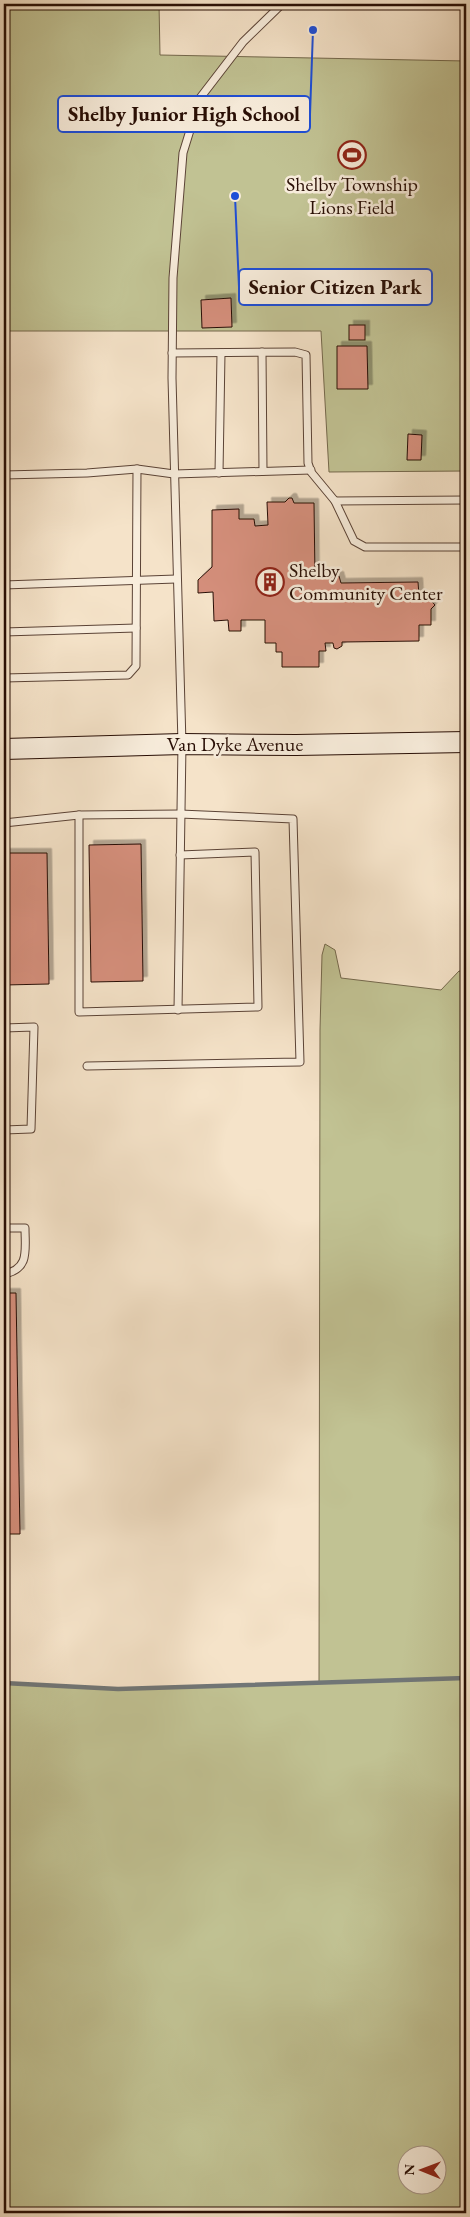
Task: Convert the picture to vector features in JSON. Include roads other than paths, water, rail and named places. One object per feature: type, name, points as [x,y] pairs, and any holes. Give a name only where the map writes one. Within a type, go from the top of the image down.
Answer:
[{"type":"main road","name":"Van Dyke Avenue","points":[[4,749],[182,744],[296,745],[466,742]]},
{"type":"lane","points":[[178,1010],[182,744],[176,579],[172,354],[173,278],[183,153],[200,98],[243,42],[282,4]]},
{"type":"lane","points":[[262,352],[263,471]]},
{"type":"lane","points":[[172,354],[294,352],[306,355],[308,463],[311,470],[335,501],[354,541],[365,547],[466,547]]},
{"type":"lane","points":[[220,473],[221,353]]},
{"type":"lane","points":[[4,475],[87,473],[137,469],[174,474],[311,470]]},
{"type":"lane","points":[[4,678],[128,675],[136,666],[137,469]]},
{"type":"lane","points":[[335,501],[466,500]]},
{"type":"lane","points":[[4,585],[176,579]]},
{"type":"lane","points":[[4,632],[136,628]]},
{"type":"lane","points":[[4,822],[79,815],[180,814],[293,818],[300,1062],[87,1066]]},
{"type":"lane","points":[[79,815],[79,1012],[258,1007],[255,852],[180,855]]},
{"type":"lane","points":[[4,1028],[34,1026],[31,1130],[4,1130]]},
{"type":"lane","points":[[4,1228],[25,1228],[26,1246],[22,1265],[17,1271],[4,1274]]},
{"type":"waterway","points":[[4,1683],[118,1689],[466,1678]]},
{"type":"place","name":"Shelby Junior High School","points":[[313,30]]},
{"type":"place","name":"Shelby Township Lions Field","points":[[352,155]]},
{"type":"place","name":"Senior Citizen Park","points":[[235,196]]},
{"type":"place","name":"Shelby Community Center","points":[[270,582]]}]
